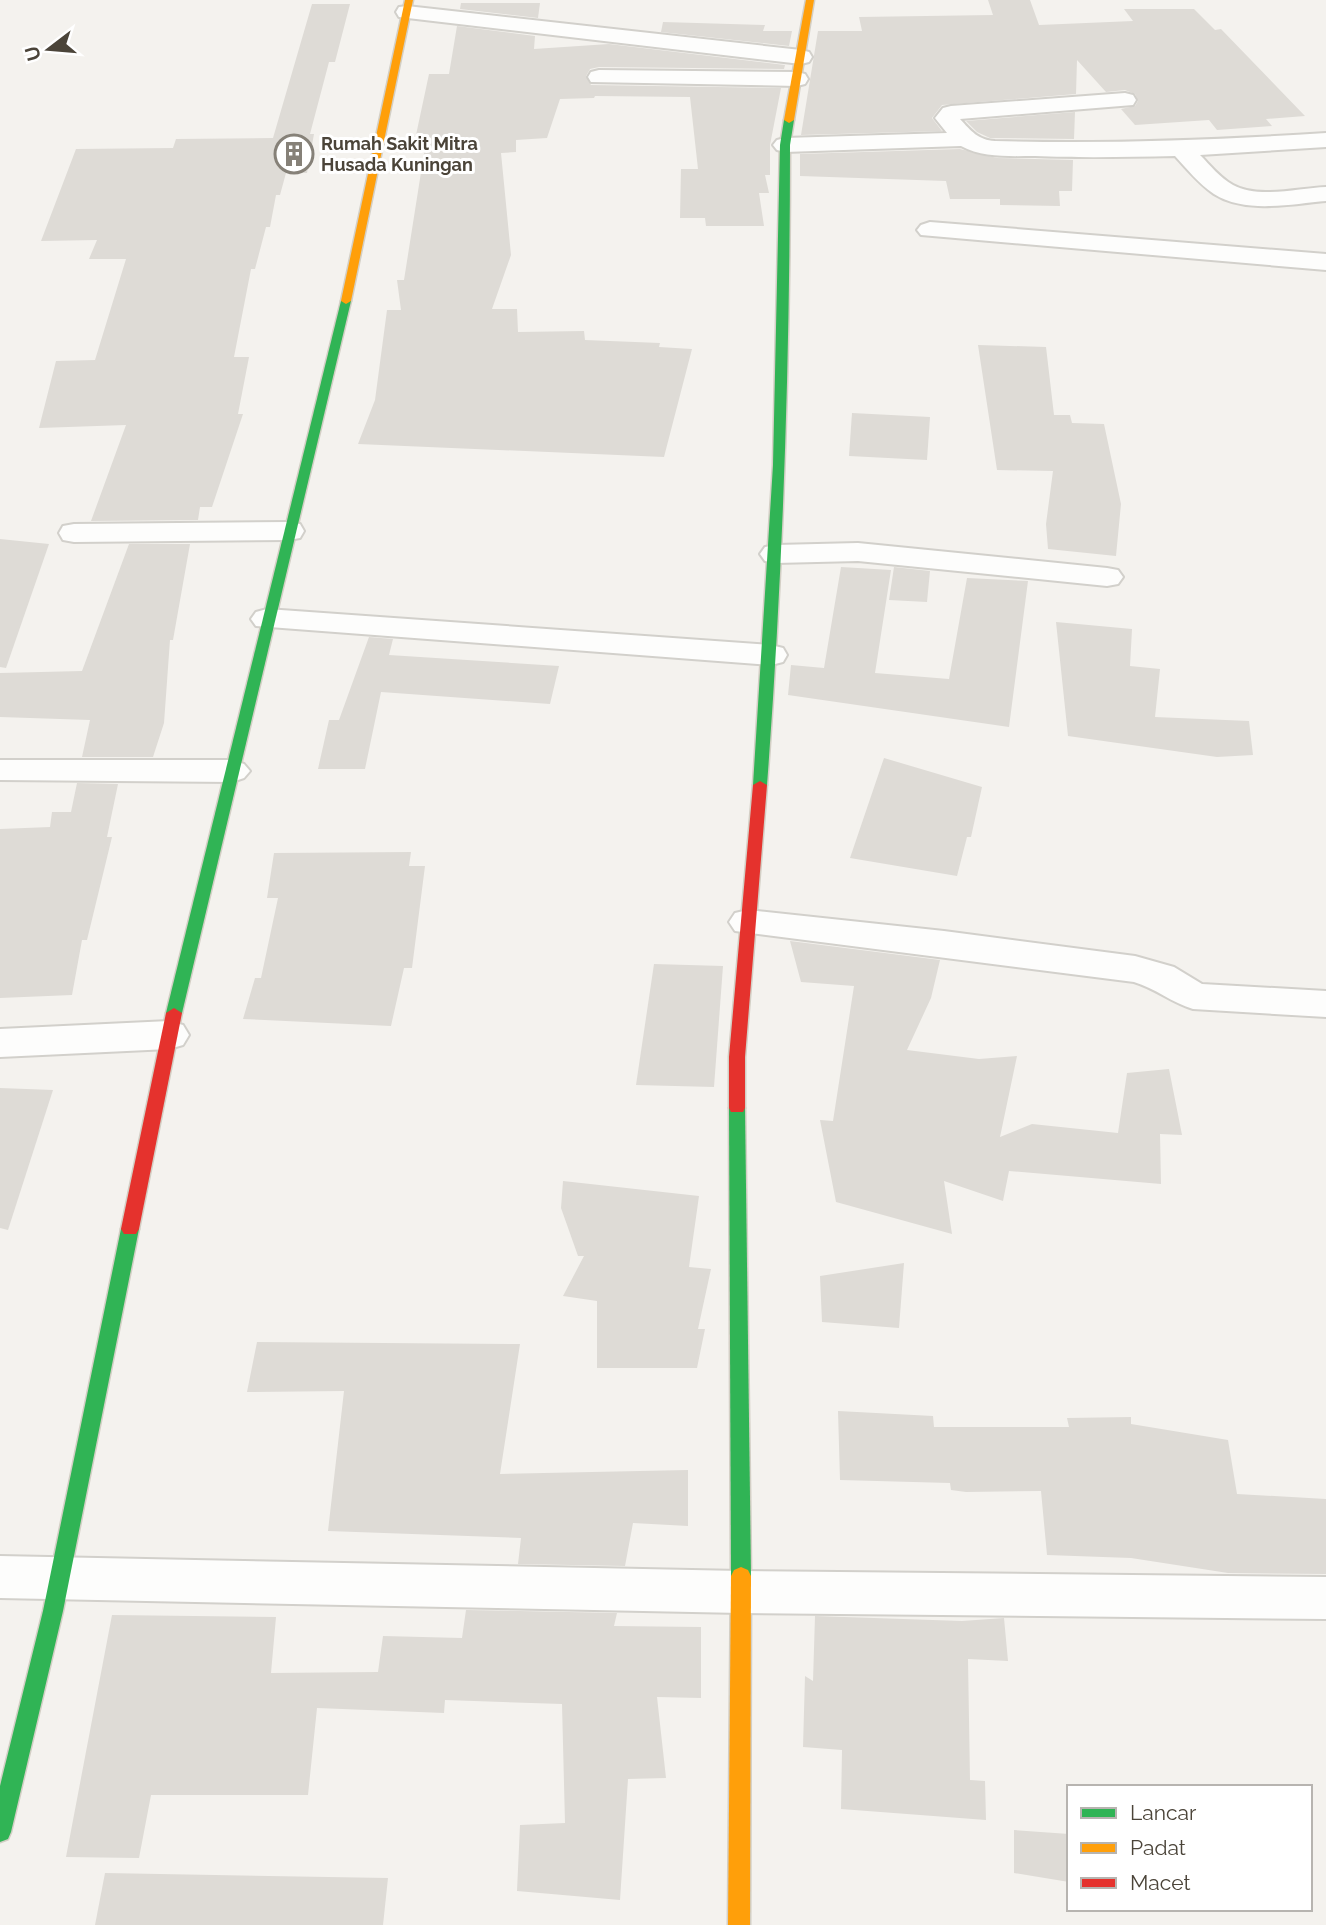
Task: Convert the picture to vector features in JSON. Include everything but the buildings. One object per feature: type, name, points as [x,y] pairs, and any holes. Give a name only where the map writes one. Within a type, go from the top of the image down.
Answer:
[{"type":"street","points":[[739,1925],[741,1592],[737,1057],[771,655],[785,330],[785,145],[810,0]]},
{"type":"street","points":[[0,1832],[60,1578],[170,1035],[267,619],[352,275],[408,6],[802,57]]},
{"type":"street","points":[[598,76],[797,79]]},
{"type":"street","points":[[1125,100],[951,113],[947,118],[965,139],[980,147],[995,148],[1095,151],[1181,149],[1326,140]]},
{"type":"street","points":[[785,145],[965,139]]},
{"type":"street","points":[[1181,149],[1223,190],[1235,196],[1252,198],[1326,194]]},
{"type":"street","points":[[930,230],[1326,262]]},
{"type":"street","points":[[74,533],[289,531]]},
{"type":"street","points":[[776,554],[858,552],[1107,577]]},
{"type":"street","points":[[267,619],[771,655]]},
{"type":"street","points":[[0,770],[232,771]]},
{"type":"street","points":[[748,922],[944,943],[1135,969],[1160,976],[1193,996],[1326,1004]]},
{"type":"street","points":[[0,1043],[170,1035]]},
{"type":"street","points":[[0,1577],[741,1592],[1326,1598]]},
{"type":"traffic: fast","points":[[760,785],[776,545],[784,305],[785,145],[789,120]]},
{"type":"traffic: fast","points":[[174,1013],[346,301]]},
{"type":"traffic: fast","points":[[737,1108],[741,1576]]},
{"type":"traffic: fast","points":[[0,1832],[53,1611],[130,1229]]},
{"type":"traffic: slow","points":[[346,301],[409,0]]},
{"type":"traffic: slow","points":[[789,120],[810,0]]},
{"type":"traffic: slow","points":[[739,1925],[741,1576]]},
{"type":"traffic: jam","points":[[737,1108],[737,1057],[760,785]]},
{"type":"traffic: jam","points":[[130,1229],[174,1013]]},
{"type":"place","name":"Rumah Sakit Mitra Husada Kuningan","points":[[294,154]]}]
